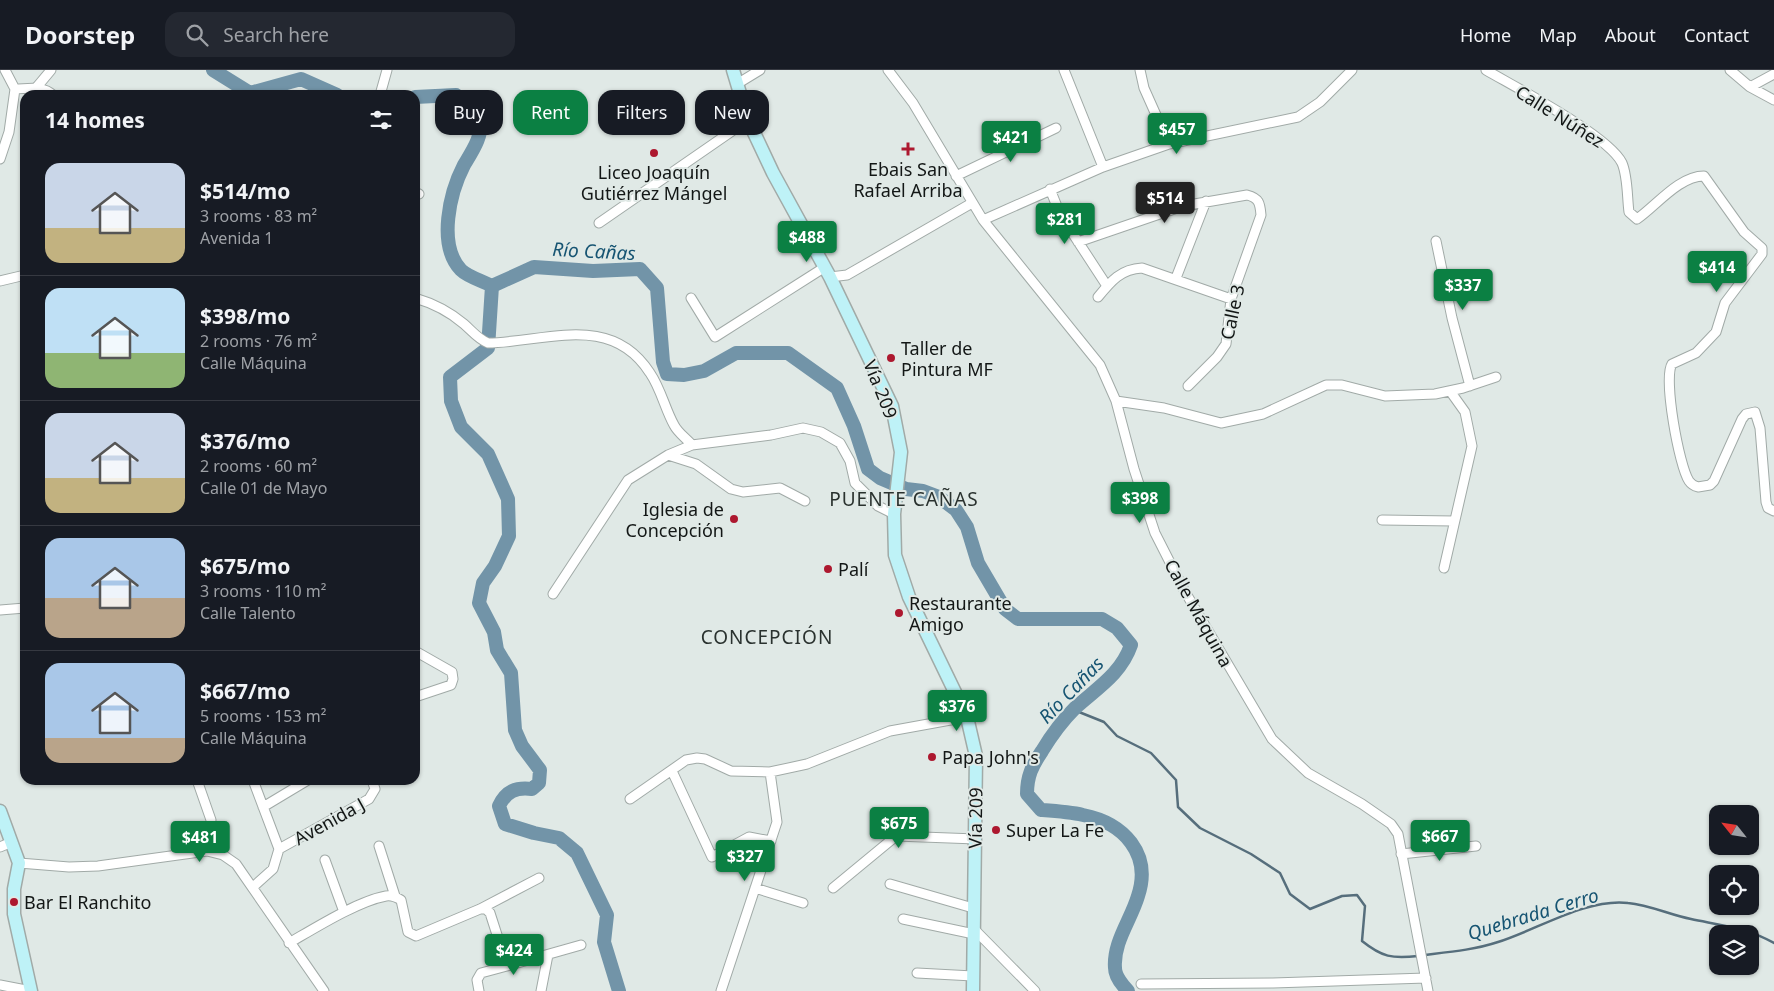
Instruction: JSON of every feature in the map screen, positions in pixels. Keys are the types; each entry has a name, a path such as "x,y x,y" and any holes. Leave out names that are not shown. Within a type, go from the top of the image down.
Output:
{"main road":[{"name":"Vía 209","path":"733,70 739,90"},
{"name":"Vía 209","path":"755,135 773,173 828,272 892,406 902,452 894,514 895,555 909,596 967,716 976,756 973,991"},
{"path":"0,811 19,863 14,889 14,914 31,991"}],"street":[{"path":"0,159 9,132 15,89 5,70"},
{"path":"36,88 51,70"},
{"path":"737,84 760,70"},
{"name":"Calle Máquina","path":"888,70 913,103 983,220 1100,366 1116,401 1134,469 1155,533 1184,590 1272,739 1308,774 1362,804 1391,824 1398,834 1428,991"},
{"path":"1064,70 1102,166"},
{"path":"1140,70 1144,88 1169,144"},
{"path":"983,220 1102,166 1169,144 1298,117 1320,102 1352,70"},
{"name":"Calle Núñez","path":"1486,70 1609,146 1622,164 1629,212 1633,218 1637,219 1643,215 1655,202 1679,186 1704,176 1744,232 1762,248 1762,254 1724,303 1716,332 1696,353 1672,364 1668,382 1677,441 1685,471 1688,480 1698,488 1710,485 1714,481 1742,419 1746,414 1755,412 1760,428 1766,502 1768,508 1774,511"},
{"path":"1730,70 1750,87 1774,100"},
{"path":"381,90 385,71"},
{"path":"1750,87 1774,74"},
{"path":"15,89 36,88 45,90"},
{"path":"956,176 1056,128"},
{"path":"599,223 726,135"},
{"path":"1050,189 1060,214 1107,286"},
{"name":"Calle 3","path":"1188,386 1226,344 1231,298 1261,215 1260,204 1257,198 1247,195 1206,201"},
{"path":"1078,242 1183,206 1206,201"},
{"path":"1176,278 1206,201"},
{"path":"691,298 715,337 828,272 847,275 972,202"},
{"path":"1436,241 1452,318 1470,386"},
{"path":"1098,297 1120,274 1142,268 1231,298"},
{"path":"0,282 20,276"},
{"path":"420,299 430,302 462,322 480,340 488,343 590,334 610,340 634,355 650,372 674,424 692,445"},
{"path":"1116,401 1164,408 1221,422 1263,414 1326,385 1342,384 1385,396 1450,391 1496,377"},
{"path":"1444,568 1472,446 1465,412 1450,391"},
{"path":"553,594 628,480 668,455 692,445 771,435 803,428 821,432 840,443 850,461 855,483 878,506 894,514"},
{"path":"668,455 696,464 731,489 743,492 780,488 805,501"},
{"path":"1382,520 1454,521"},
{"path":"0,610 20,608"},
{"path":"420,654 452,672 453,679 451,685 420,695"},
{"path":"630,799 686,760 705,759 731,771 770,772 807,764 890,731 967,716"},
{"path":"672,770 712,857 749,837 771,841"},
{"path":"722,991 777,822 770,772"},
{"path":"199,785 211,820"},
{"path":"253,887 272,869 279,849 255,785"},
{"path":"263,807 300,785"},
{"name":"Avenida J","path":"279,849 369,799 373,785"},
{"path":"833,888 896,836 976,839"},
{"path":"0,847 12,842"},
{"path":"379,846 395,896"},
{"path":"1401,854 1476,846"},
{"path":"19,863 69,867 98,866 207,851 222,855 236,864 324,991"},
{"path":"325,860 344,912"},
{"path":"289,943 344,912 387,896 395,896 401,900 408,932 416,936 480,909 539,878"},
{"path":"890,884 973,908"},
{"path":"755,888 803,902"},
{"path":"480,909 486,909 490,913 507,966"},
{"path":"903,920 974,931 1035,991"},
{"path":"479,991 477,980 481,973 581,945"},
{"path":"541,991 548,955"},
{"path":"917,973 973,976"},
{"path":"1141,984 1273,983 1426,978"},
{"path":"0,985 31,991"}],"waterway":[{"name":"Río Cañas","path":"213,70 245,90"},
{"name":"Río Cañas","path":"261,90 301,79 326,90"},
{"name":"Río Cañas","path":"420,97 456,95 473,109 480,119 479,137 454,189 448,218 449,247 461,270 492,286"},
{"name":"Río Cañas","path":"492,286 534,267 593,271 640,269 657,288 663,362 667,374 684,375 704,371 736,353 788,353 837,388 854,426 868,469 880,478 906,489 923,491 939,497 956,510 967,527 978,563 1005,609 1018,619 1102,619 1117,628 1131,645 1127,655 1115,672 1075,708 1053,734 1033,766 1029,776 1027,794 1041,810 1083,815 1111,825 1122,833 1138,854 1141,867 1138,896 1120,940 1115,958 1116,974 1128,991"},
{"path":"492,286 488,348 450,377 451,401 461,427 488,454 508,499 509,536 495,566 483,583 479,603 494,632 497,650 511,673 515,730 522,746 540,770 539,783 532,789 512,791 499,806 505,824 559,838 577,853 607,915 604,942 619,991"},
{"name":"Quebrada Cerro","path":"1074,710 1104,722 1117,736 1151,753 1176,780 1178,807 1200,828 1251,854 1280,873 1290,894 1310,909 1342,896 1357,895 1365,906 1362,941 1376,951 1388,956 1418,956"},
{"name":"Quebrada Cerro","path":"1423,955 1489,945 1579,910 1595,905 1612,903 1636,904 1733,928 1754,934 1774,943"}],"place":[{"name":"Ebais San Rafael Arriba","path":"908,149"},
{"name":"Liceo Joaquín Gutiérrez Mángel","path":"654,153"},
{"name":"Taller de Pintura MF","path":"891,358"},
{"name":"Iglesia de Concepción","path":"734,519"},
{"name":"Palí","path":"828,569"},
{"name":"Restaurante Amigo","path":"899,613"},
{"name":"Papa John's","path":"932,757"},
{"name":"Super La Fe","path":"996,830"},
{"name":"Bar El Ranchito","path":"14,902"}],"district":[{"name":"PUENTE CAÑAS","path":"904,499"},
{"name":"CONCEPCIÓN","path":"767,637"}]}
